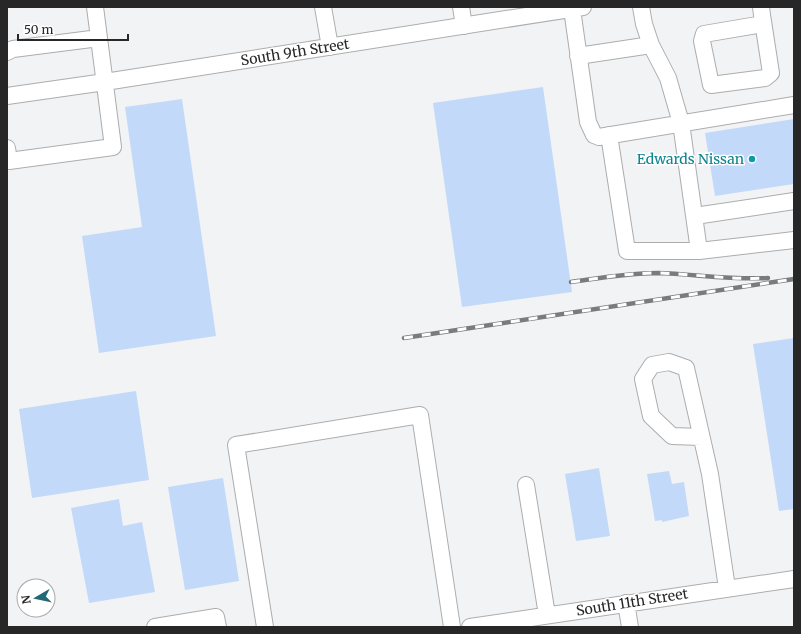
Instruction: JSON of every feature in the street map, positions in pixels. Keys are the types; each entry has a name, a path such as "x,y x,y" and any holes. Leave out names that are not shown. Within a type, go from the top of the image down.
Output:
{"street":[{"path":"7,148 9,161 113,147 95,7"},
{"path":"324,7 330,46"},
{"path":"461,7 464,26"},
{"path":"641,7 644,24 651,45 668,78 681,123 699,250"},
{"path":"761,7 771,73 765,78 711,85 702,41 704,34 763,24"},
{"path":"578,8 578,56 590,131 594,135 599,137 609,136 794,105"},
{"name":"South 9th Street","path":"7,96 578,8"},
{"path":"7,52 14,49 99,38"},
{"path":"578,56 651,45"},
{"path":"609,136 627,251 699,250 794,240"},
{"path":"695,216 794,201"},
{"path":"701,437 672,436 651,416 643,379 652,365 669,362 686,368 710,474 727,588"},
{"path":"265,627 236,445 420,415 452,627"},
{"path":"526,485 547,615"},
{"name":"South 11th Street","path":"470,627 794,579"},
{"path":"626,603 630,627"},
{"path":"156,627 216,617 218,627"}],"building":[{"path":"543,87 572,292 462,307 433,103"},
{"path":"182,99 216,336 99,353 82,236 142,227 125,107"},
{"name":"Edwards Nissan","path":"794,119 794,184 715,196 705,133"},
{"path":"794,338 794,509 779,511 753,344"},
{"path":"136,391 149,480 32,498 19,409"},
{"path":"599,468 610,536 576,541 565,474"},
{"path":"669,471 672,484 684,482 689,516 662,522 662,520 655,521 647,474"},
{"path":"223,478 239,581 185,590 168,487"},
{"path":"119,499 123,526 142,522 155,592 89,603 71,508"}],"railway":[{"path":"571,282 646,273 768,278"},
{"path":"404,338 794,279"}],"place":[{"name":"Edwards Nissan","path":"752,159"}]}
